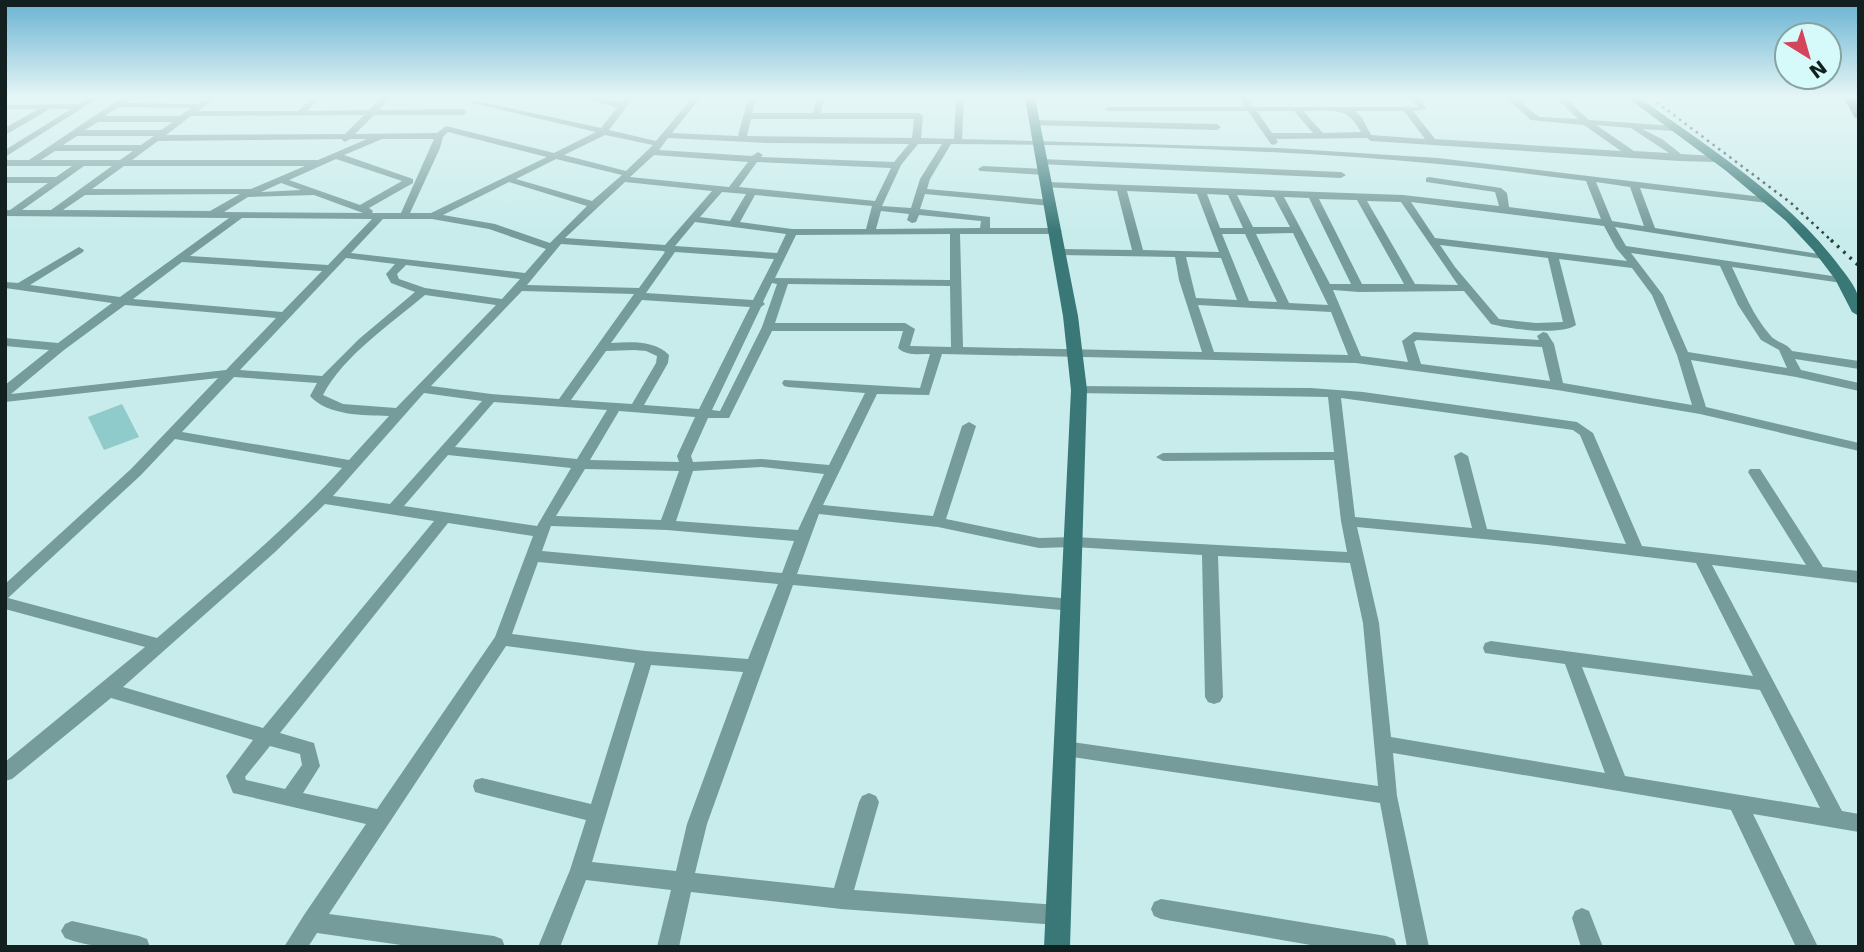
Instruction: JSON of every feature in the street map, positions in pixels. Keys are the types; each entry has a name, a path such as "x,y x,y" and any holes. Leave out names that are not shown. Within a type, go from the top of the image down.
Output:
{"street":[{"path":"8,151 24,142"},
{"path":"29,163 61,142"},
{"path":"55,212 149,142"},
{"path":"5,163 322,161 341,142"},
{"path":"212,215 243,196 368,142"},
{"path":"420,142 436,148"},
{"path":"404,216 415,182 438,142"},
{"path":"490,142 626,176 731,191 986,219 984,232"},
{"path":"432,216 582,142"},
{"path":"651,142 659,144"},
{"path":"731,191 771,142"},
{"path":"870,232 878,206 897,165 913,142"},
{"path":"910,232 925,179 952,142"},
{"path":"1038,142 1057,231 1079,390 1057,947"},
{"path":"1048,142 1279,151 1379,158 1466,165 1768,200"},
{"path":"1133,142 1142,189"},
{"path":"1225,142 1229,149"},
{"path":"1274,142 1279,151"},
{"path":"1372,142 1379,158"},
{"path":"1455,142 1466,165"},
{"path":"1461,142 1680,159 1714,159"},
{"path":"1616,142 1634,155"},
{"path":"1661,142 1680,159"},
{"path":"1692,142 1768,200 1809,236 1842,280 1859,312"},
{"path":"5,774 160,645 270,549 322,499 556,244 659,144"},
{"path":"53,148 141,148"},
{"path":"652,152 897,165"},
{"path":"1335,155 1341,175 1412,289"},
{"path":"337,156 415,182"},
{"path":"9,213 83,163"},
{"path":"1045,173 1139,166 1341,175"},
{"path":"984,169 1045,173 1121,188 1313,197 1402,198 1504,208 1825,258"},
{"path":"507,179 594,205"},
{"path":"5,180 59,180"},
{"path":"281,180 378,215"},
{"path":"1429,180 1498,190 1503,193 1504,208"},
{"path":"1590,180 1607,223 1621,248 1657,295 1684,355 1700,410"},
{"path":"362,208 415,182"},
{"path":"1634,185 1651,230"},
{"path":"1121,188 1138,253"},
{"path":"563,402 670,249 719,189"},
{"path":"85,192 254,191"},
{"path":"922,191 1051,203"},
{"path":"1201,192 1244,303"},
{"path":"243,196 320,193"},
{"path":"734,223 751,193"},
{"path":"1232,194 1284,305"},
{"path":"1278,195 1326,287 1356,359"},
{"path":"1313,197 1359,289"},
{"path":"1402,198 1466,288 1495,322 1536,327 1570,324 1553,256"},
{"path":"9,213 432,216 491,226 556,244 781,256"},
{"path":"5,225 29,213"},
{"path":"5,392 60,347 239,215"},
{"path":"5,593 99,508 287,316 345,255 378,215"},
{"path":"692,219 792,232 1057,231"},
{"path":"1215,231 1297,230"},
{"path":"667,525 687,467 684,456 702,413 759,304 792,232"},
{"path":"955,232 957,349"},
{"path":"1432,241 1634,265"},
{"path":"1621,248 1842,280"},
{"path":"20,287 79,250"},
{"path":"1060,252 1224,254"},
{"path":"345,255 523,282 759,304"},
{"path":"1180,255 1209,355"},
{"path":"181,260 332,268"},
{"path":"1724,262 1744,305 1767,340 1780,345 1796,373"},
{"path":"402,263 391,274 393,279 423,291 503,303"},
{"path":"770,281 956,282"},
{"path":"422,389 491,398 724,415 768,327 785,281"},
{"path":"5,285 121,301 287,316"},
{"path":"1326,287 1466,288"},
{"path":"399,412 356,409 319,400 317,392 326,380 423,291"},
{"path":"1192,302 1336,309"},
{"path":"768,327 905,327 909,329 906,349 1356,359 1557,386 1700,410 1859,447"},
{"path":"1536,327 1548,344 1557,386"},
{"path":"1416,367 1409,341 1414,336 1548,344"},
{"path":"5,342 60,347"},
{"path":"602,347 640,346 654,349 663,355 662,363 636,408"},
{"path":"788,383 925,392 937,350"},
{"path":"1786,354 1859,365"},
{"path":"1684,355 1796,373 1859,387"},
{"path":"5,398 232,373 326,380"},
{"path":"668,947 697,824 754,666 814,509 873,390"},
{"path":"1079,390 1363,396 1577,426 1586,433 1637,551"},
{"path":"1334,394 1348,521 1354,558 1371,623 1388,796 1418,947"},
{"path":"393,510 491,398"},
{"path":"295,947 502,639 544,526 616,406"},
{"path":"938,522 969,426"},
{"path":"172,434 353,465"},
{"path":"447,451 579,464 687,467 761,463 831,470"},
{"path":"1163,457 1340,456"},
{"path":"1461,456 1481,534"},
{"path":"1755,472 1818,572"},
{"path":"322,499 444,517 544,526 667,525 803,536"},
{"path":"814,509 938,522 1039,542 1354,558"},
{"path":"382,819 240,788 235,776 444,517"},
{"path":"1348,521 1859,577"},
{"path":"1210,552 1214,697"},
{"path":"534,556 1072,606"},
{"path":"1702,560 1835,818"},
{"path":"5,603 160,645"},
{"path":"502,639 645,657 754,666"},
{"path":"1491,648 1764,684"},
{"path":"549,947 580,870 645,657"},
{"path":"1571,659 1619,783"},
{"path":"108,690 308,749 311,766 289,797"},
{"path":"1384,744 1859,823"},
{"path":"1065,749 1388,796"},
{"path":"482,786 598,814"},
{"path":"841,899 869,802"},
{"path":"1738,804 1807,947"},
{"path":"580,870 841,899 1058,915"},
{"path":"1161,909 1386,947"},
{"path":"1582,918 1592,947"},
{"path":"312,922 494,947"},
{"path":"72,931 139,947"}],"shaded area":[{"path":"122,404 139,437 104,450 88,417"}],"railway":[{"path":"1710,142 1791,203 1833,242"},
{"path":"1831,240 1859,266"}]}
